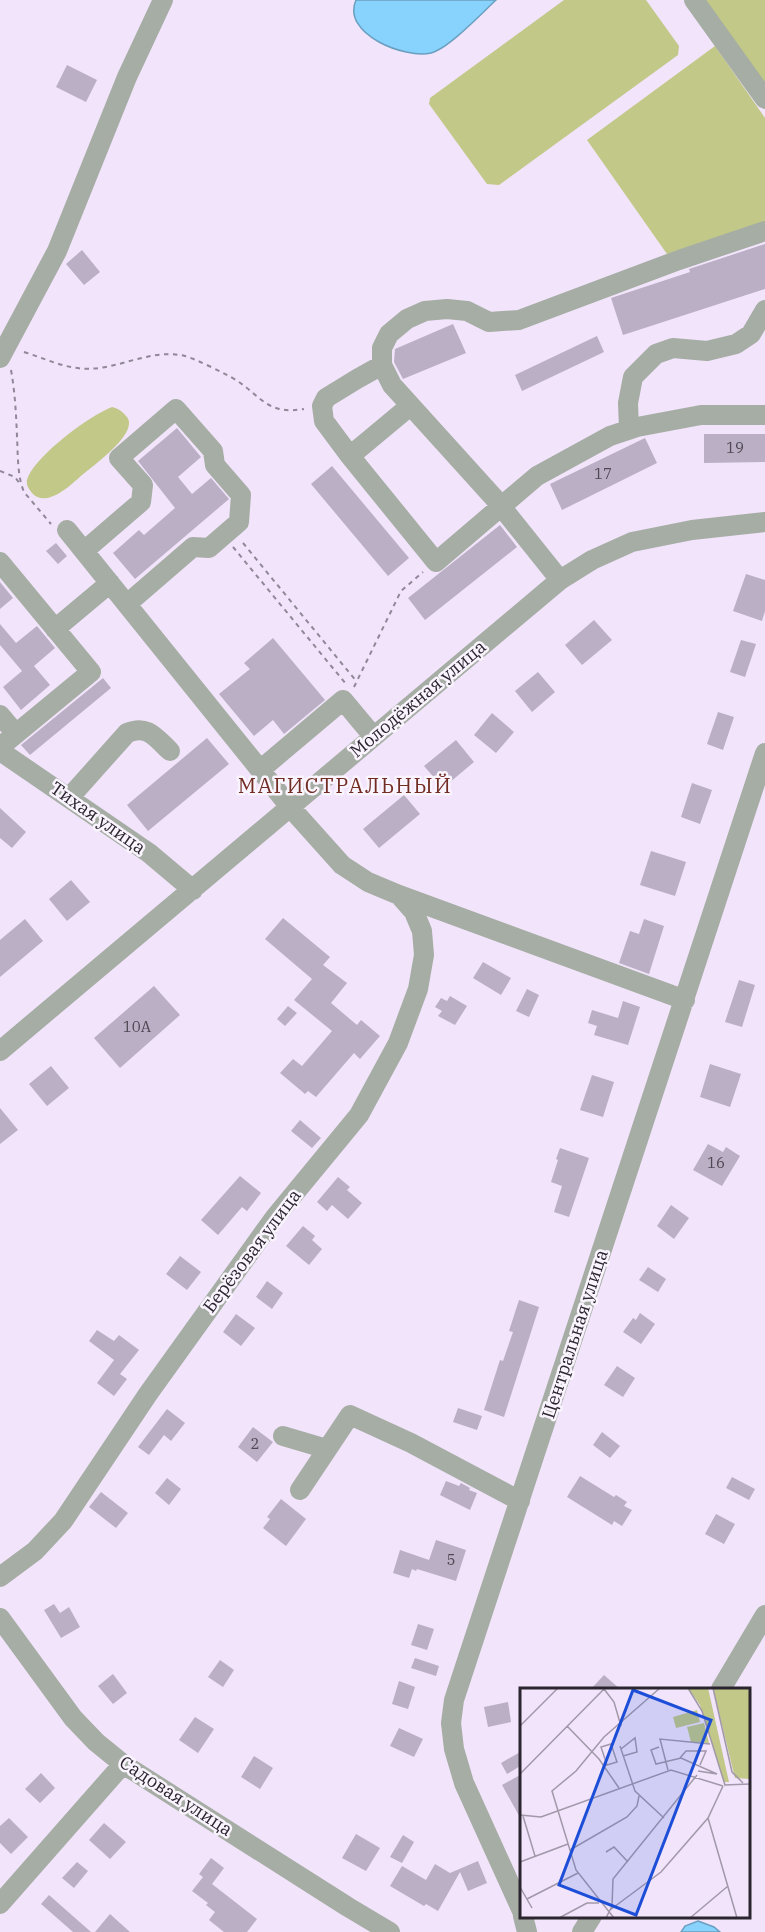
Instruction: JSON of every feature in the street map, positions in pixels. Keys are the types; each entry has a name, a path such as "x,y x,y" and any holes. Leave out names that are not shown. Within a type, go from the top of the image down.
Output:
{"street":[{"path":"2,348 57,251 127,77 163,0"},
{"path":"694,0 765,99"},
{"path":"560,579 502,507 392,385 382,365 382,348 389,334 407,319 425,311 447,309 467,311 489,322 519,320 679,260 765,231"},
{"path":"629,429 628,403 633,377 656,354 673,348 707,351 736,344 751,334 765,310"},
{"path":"382,365 326,398 322,406 324,421 436,562 537,476 610,436 629,429 701,415 765,415"},
{"path":"350,456 410,406"},
{"path":"84,551 141,502 143,485 119,458 176,409 213,451 215,465 241,495 239,522 209,548 193,547 127,604"},
{"name":"Молодёжная улица","path":"0,1051 560,579 592,560 632,542 692,530 765,522"},
{"path":"61,529 84,551 290,807 342,865 368,882 399,896 685,1000"},
{"path":"0,562 91,672 0,749"},
{"path":"55,629 110,584"},
{"path":"260,770 343,700 373,736"},
{"path":"0,715 16,734"},
{"path":"69,798 127,733 144,729 170,751"},
{"name":"Тихая улица","path":"0,749 148,853 193,890"},
{"name":"Центральная улица","path":"520,1907 464,1783 454,1749 451,1723 454,1700 765,753"},
{"name":"Берёзовая улица","path":"0,1577 35,1551 63,1521 148,1394 275,1217 359,1115 398,1043 418,989 424,955 422,931 414,912 399,896"},
{"path":"300,1490 350,1415 411,1443 520,1501"},
{"path":"283,1436 327,1449"},
{"path":"722,1688 765,1615"},
{"name":"Садовая улица","path":"0,1618 73,1718 96,1742 123,1764 390,1932"},
{"path":"0,1904 123,1764"},
{"path":"348,1907 359,1926 358,1932"},
{"path":"523,1917 526,1932"},
{"path":"582,1932 591,1917"}],"path":[{"path":"2,348 68,368 99,368 156,354 186,356 236,380 259,400 274,409 301,410 322,406"},
{"path":"2,348 15,395 22,486 24,492 61,529"},
{"path":"0,471 15,477 22,486"},
{"path":"227,532 357,682"},
{"path":"227,532 351,691 401,591 436,562"}],"green space":[{"path":"564,0 646,0 679,46 678,55 499,185 487,184 429,104 430,98"},
{"path":"692,0 765,0 765,99"},
{"path":"715,46 765,118 765,222 667,254 587,140"},
{"path":"112,407 124,413 129,424 127,431 114,448 58,494 44,498 32,493 27,486 27,479 42,458 78,427"}],"water":[{"path":"356,0 496,0 446,45 431,53 420,54 392,48 366,33 358,23 354,12"},
{"path":"698,1921 720,1932 681,1932 685,1926"}],"building":[{"path":"67,65 97,80 86,102 56,87"},
{"path":"765,244 765,289 623,335 611,298"},
{"path":"82,250 100,272 84,285 66,264"},
{"path":"453,324 466,353 403,379 394,362 395,349"},
{"path":"597,336 604,352 522,391 515,375"},
{"path":"177,428 201,457 178,477 192,494 211,478 229,499 135,579 113,553 139,530 144,535 175,508 138,461"},
{"path":"704,434 765,434 765,462 704,463"},
{"path":"645,438 657,463 562,510 550,484"},
{"path":"332,466 409,558 388,576 311,484"},
{"path":"500,525 517,547 425,620 408,598"},
{"path":"56,543 67,556 58,564 46,551"},
{"path":"746,574 765,580 765,611 762,621 733,611"},
{"path":"0,582 13,598 0,609"},
{"path":"594,620 612,640 582,665 565,645"},
{"path":"0,624 16,643 37,626 55,648 34,666 50,685 21,710 3,687 22,671 0,645"},
{"path":"273,638 325,700 284,734 273,720 254,736 219,694 250,669 244,663"},
{"path":"741,640 756,644 745,677 730,672"},
{"path":"538,672 555,692 532,712 515,691"},
{"path":"103,678 111,688 30,755 21,745"},
{"path":"718,712 734,717 723,750 707,744"},
{"path":"492,713 514,732 496,753 474,735"},
{"path":"207,738 229,764 148,831 127,805"},
{"path":"456,740 474,762 443,788 424,766"},
{"path":"692,783 712,790 700,824 681,817"},
{"path":"404,795 420,814 379,848 363,829"},
{"path":"0,808 26,832 12,848 0,838"},
{"path":"651,851 686,862 675,896 640,885"},
{"path":"71,880 90,902 67,921 49,899"},
{"path":"283,918 330,957 323,965 347,983 331,1003 357,1025 361,1020 380,1036 360,1059 354,1053 316,1097 308,1091 305,1094 280,1073 293,1059 302,1066 332,1031 294,1000 312,979 265,939"},
{"path":"25,919 43,941 0,977 0,940"},
{"path":"644,919 664,926 649,974 619,963 630,931 639,934"},
{"path":"483,962 511,978 501,995 473,978"},
{"path":"739,980 755,985 742,1027 725,1022"},
{"path":"154,986 180,1015 120,1068 94,1038"},
{"path":"527,989 539,995 529,1017 516,1011"},
{"path":"450,996 467,1006 455,1025 438,1016 442,1011 435,1007 441,998 447,1001"},
{"path":"623,1001 640,1007 628,1045 594,1035 597,1026 588,1023 592,1010 618,1018"},
{"path":"288,1006 297,1013 285,1026 277,1019"},
{"path":"710,1064 741,1074 730,1107 700,1097"},
{"path":"51,1066 69,1088 47,1106 29,1084"},
{"path":"592,1075 614,1082 603,1117 580,1110"},
{"path":"0,1108 18,1130 0,1144"},
{"path":"300,1120 321,1138 312,1148 291,1131"},
{"path":"708,1144 723,1152 726,1147 740,1156 722,1186 693,1170"},
{"path":"560,1148 589,1158 569,1217 554,1212 562,1186 551,1182"},
{"path":"240,1176 261,1193 247,1211 242,1207 218,1235 201,1220"},
{"path":"338,1177 350,1187 347,1190 362,1203 348,1219 332,1205 327,1211 317,1202"},
{"path":"671,1205 689,1218 674,1239 657,1226"},
{"path":"303,1226 315,1236 312,1240 322,1249 309,1265 286,1246"},
{"path":"180,1256 201,1272 187,1290 166,1274"},
{"path":"648,1267 666,1279 658,1292 639,1280"},
{"path":"267,1281 283,1293 272,1309 256,1297"},
{"path":"519,1300 539,1307 504,1417 484,1410 500,1360 503,1361 513,1332 509,1331"},
{"path":"640,1313 655,1324 641,1344 623,1332 633,1318 636,1320"},
{"path":"236,1314 255,1328 241,1346 223,1332"},
{"path":"97,1330 114,1341 119,1335 139,1350 120,1374 127,1379 114,1396 97,1383 114,1360 89,1341"},
{"path":"617,1366 635,1378 623,1397 604,1385"},
{"path":"458,1408 482,1416 477,1430 453,1422"},
{"path":"167,1409 185,1423 171,1441 164,1435 149,1455 138,1447"},
{"path":"253,1427 273,1442 257,1462 238,1447"},
{"path":"602,1432 620,1446 610,1458 593,1445"},
{"path":"580,1476 614,1497 616,1495 627,1502 624,1506 632,1510 622,1526 614,1521 612,1525 567,1497"},
{"path":"732,1477 755,1489 749,1500 726,1488"},
{"path":"167,1478 181,1489 169,1505 155,1493"},
{"path":"446,1481 459,1486 461,1483 477,1493 470,1510 440,1495"},
{"path":"101,1492 128,1513 116,1528 89,1507"},
{"path":"281,1499 306,1519 286,1546 263,1528 270,1519 267,1517"},
{"path":"716,1514 735,1524 724,1544 705,1534"},
{"path":"436,1540 466,1550 456,1581 417,1569 416,1571 412,1569 409,1578 393,1573 400,1550 429,1560"},
{"path":"54,1604 60,1613 69,1607 80,1627 61,1638 44,1610"},
{"path":"418,1624 434,1629 427,1650 411,1645"},
{"path":"415,1658 439,1666 436,1676 411,1668"},
{"path":"220,1660 234,1670 223,1687 208,1677"},
{"path":"113,1674 127,1693 113,1704 98,1686"},
{"path":"604,1675 619,1688 592,1688"},
{"path":"399,1681 415,1687 408,1709 392,1704"},
{"path":"508,1702 511,1722 488,1727 484,1707"},
{"path":"195,1717 214,1729 198,1753 179,1740"},
{"path":"399,1728 423,1739 414,1757 390,1746"},
{"path":"520,1752 520,1766 507,1774 501,1763"},
{"path":"254,1756 273,1768 260,1789 241,1777"},
{"path":"41,1773 55,1788 40,1803 25,1789"},
{"path":"520,1775 520,1817 502,1785"},
{"path":"9,1818 28,1837 11,1854 0,1843 0,1826"},
{"path":"104,1823 126,1842 110,1859 89,1840"},
{"path":"356,1834 380,1848 366,1871 342,1858"},
{"path":"403,1835 414,1842 402,1863 390,1857"},
{"path":"211,1858 224,1868 212,1884 257,1919 247,1932 224,1932 209,1920 215,1912 206,1905 208,1903 192,1891 203,1877 199,1874"},
{"path":"478,1861 487,1883 468,1891 460,1872 438,1911 426,1904 424,1906 390,1886 402,1866 426,1880 435,1864 450,1873"},
{"path":"77,1862 88,1871 74,1888 62,1878"},
{"path":"49,1895 91,1932 73,1932 41,1904"},
{"path":"110,1914 130,1932 95,1932"}],"district":[{"name":"МАГИСТРАЛЬНЫЙ","path":"345,786"}]}
